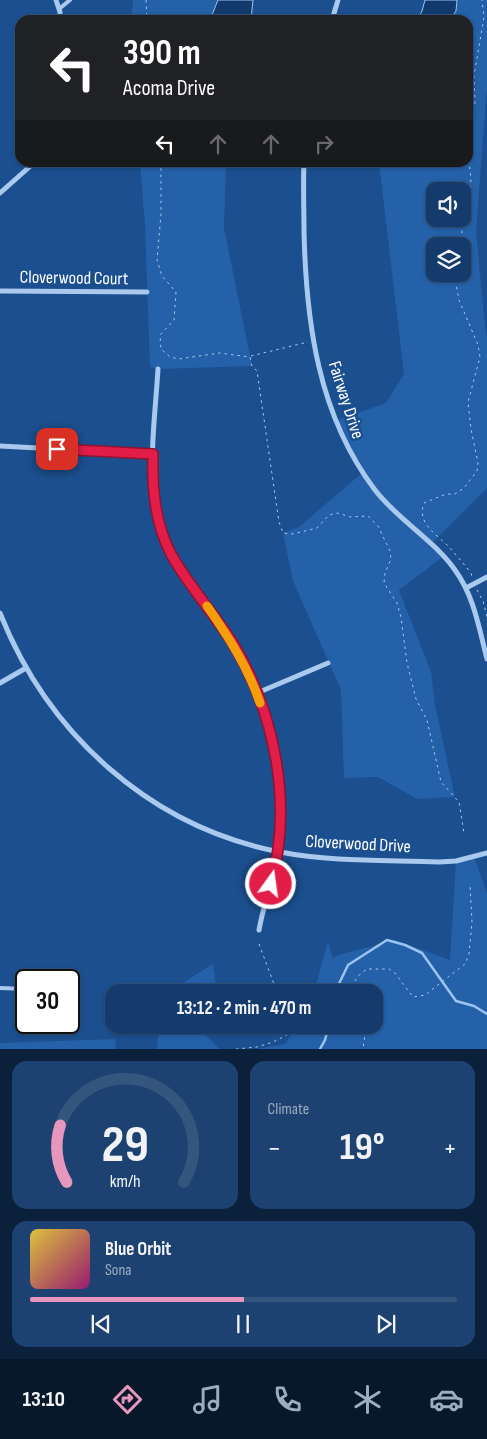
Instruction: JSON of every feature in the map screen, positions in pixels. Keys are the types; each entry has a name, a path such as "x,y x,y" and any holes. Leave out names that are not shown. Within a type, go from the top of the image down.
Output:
{"street":[{"path":"56,0 60,15"},
{"path":"334,15 338,0"},
{"path":"0,193 29,167"},
{"name":"Fairway Drive","path":"304,167 307,301 314,341 334,421 362,472 384,500 444,556 456,570 474,608 487,659"},
{"name":"Cloverwood Court","path":"0,291 147,292"},
{"path":"158,369 153,454 154,504 164,538 177,564 231,641 257,693 267,721 278,779 280,819 278,851 259,930"},
{"path":"0,446 153,454"},
{"path":"466,588 487,577"},
{"name":"Cloverwood Drive","path":"0,613 26,668 43,696 73,733 93,755 134,788 184,819 211,832 244,844 326,858 439,862 456,861 487,853"},
{"path":"257,693 328,663"},
{"path":"0,683 26,668"}],"lane":[{"path":"59,9 70,0"},
{"path":"0,988 15,989"}],"path":[{"path":"146,0 147,15"},
{"path":"473,111 475,104 474,76 484,17 482,0"},
{"path":"161,167 161,214 157,260 162,276 176,292 174,320 160,335 161,349 170,357 179,359 219,353 250,357 314,341"},
{"path":"461,237 465,208 470,191 470,167"},
{"path":"456,282 459,300 478,345 480,356 468,402 478,463 477,471 464,488 455,494 446,494 433,498 424,503 421,509 429,529 449,546 471,573 471,576"},
{"path":"250,357 252,366 257,371 283,533 293,534 317,528 329,515 337,513 351,517 368,516 378,526 390,551 391,559 385,573 384,583 397,603 402,617 407,663 416,699 427,720 441,782 459,802 464,833"},
{"path":"477,590 487,617"},
{"path":"353,984 358,976 367,970 389,969 395,973 413,997 429,992 465,964 469,954 472,922 470,886"},
{"path":"259,944 274,984"},
{"path":"236,1049 257,1047 273,1042 287,1034"},
{"path":"362,1049 365,1034"}],"shaded area":[{"path":"133,0 253,0 252,15 132,15"},
{"path":"218,0 253,0 252,15 212,15"},
{"path":"425,0 487,0 487,86 476,231 487,338 487,488 431,544 444,556 399,590 431,672 435,705 455,797 417,799 378,777 344,778 341,690 293,581 283,533 299,527 362,473 335,421 386,403 404,374 379,167 473,167 473,15 420,15"},
{"path":"425,0 457,0 456,11 453,15 420,15"},
{"path":"140,167 226,167 224,228 252,366 158,369 150,367 145,225"},
{"path":"474,857 487,893 487,1049 256,1049 285,1044 291,1034 383,1034 383,984 316,984 328,941 333,959 335,956 395,940 450,960 456,861"},
{"path":"213,964 216,984 181,984"},
{"path":"158,1034 205,1034 219,1049 157,1049"},
{"path":"116,1039 115,1049 0,1049 0,1043"}],"waterway":[{"path":"339,984 348,965 387,940 405,945 422,953 456,1001 474,1006 487,1014"},
{"path":"320,1049 327,1034"}],"slow traffic":[{"path":"207,606 231,641 248,672 260,703"}],"route":[{"path":"57,449 153,454 154,504 164,538 177,564 231,641 248,672 267,721 274,750 280,800 279,844 271,884"}]}
